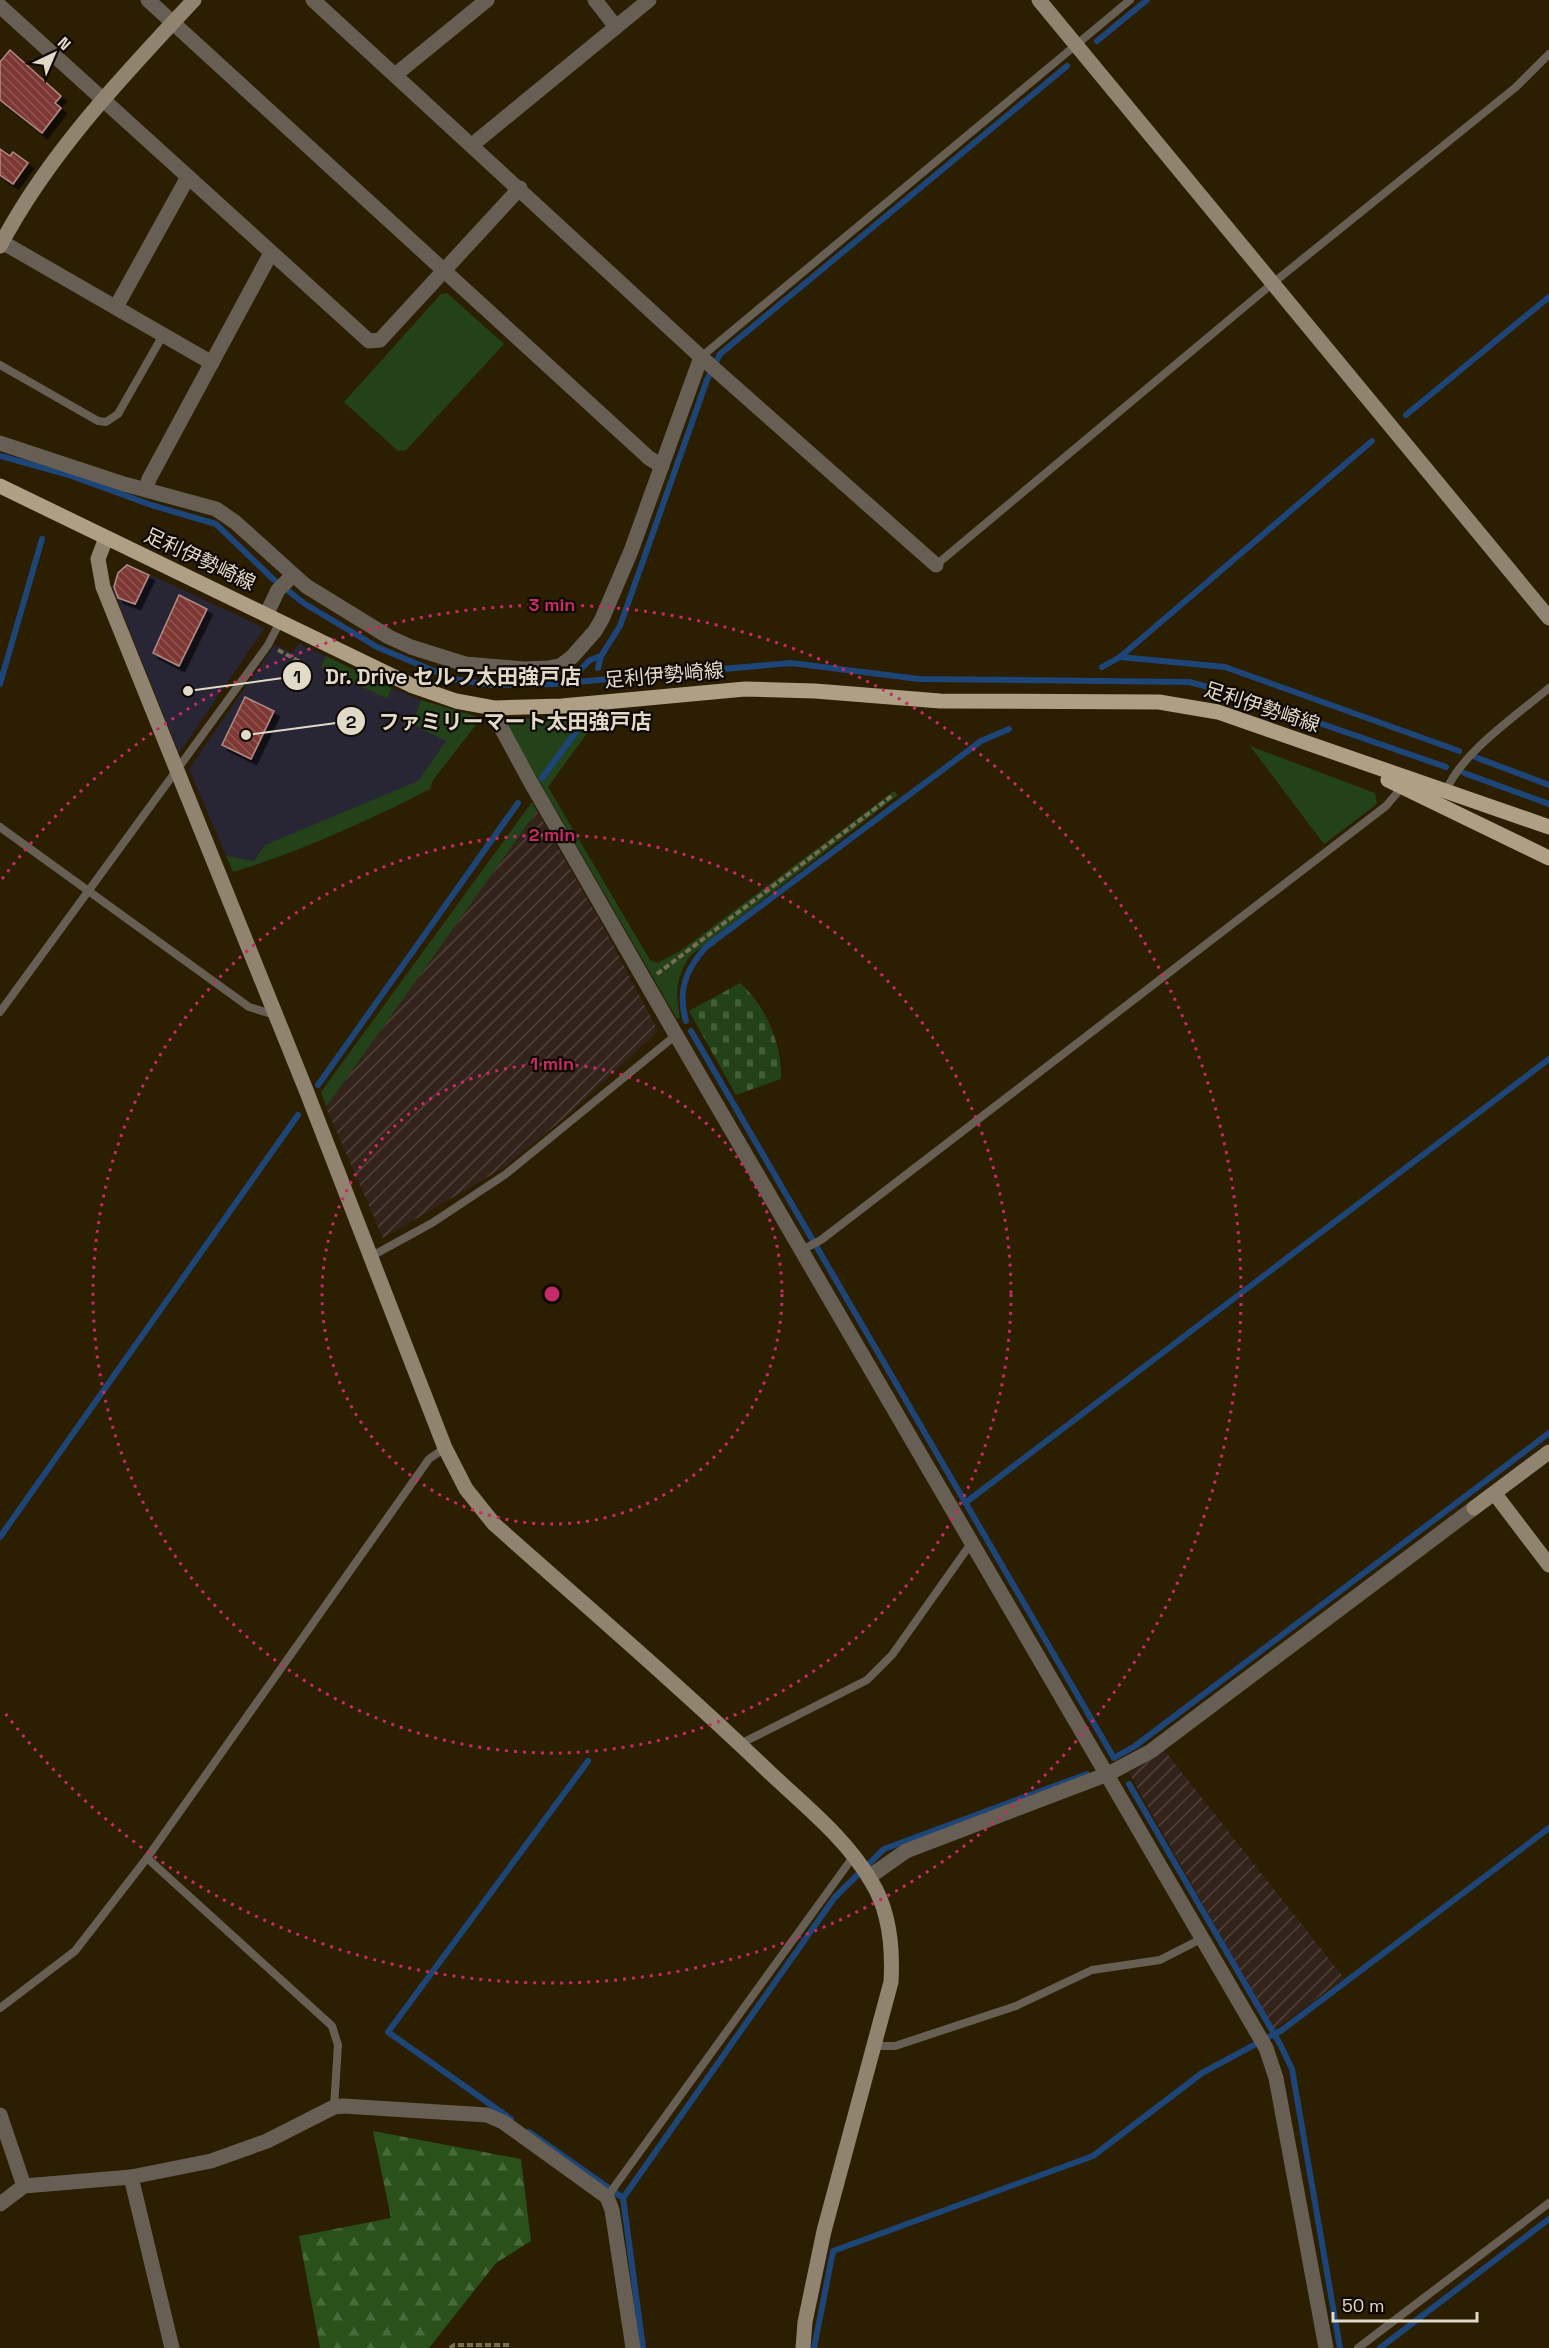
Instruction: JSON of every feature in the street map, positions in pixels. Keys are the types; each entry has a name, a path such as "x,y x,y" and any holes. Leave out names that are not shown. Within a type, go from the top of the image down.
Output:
{"main road":[{"name":"足利伊勢崎線","path":"0,486 431,694 494,708 562,706 745,689 815,691 940,701 1159,702 1218,712 1549,827"},
{"name":"足利伊勢崎線","path":"1337,754 1549,858"}],"street":[{"path":"148,0 649,458 662,466"},
{"path":"194,0 103,99 40,181 1,244 212,363"},
{"path":"313,0 520,188 701,357 936,565"},
{"path":"395,75 487,0"},
{"path":"595,0 616,27"},
{"path":"472,145 650,0"},
{"path":"1039,0 1549,618"},
{"path":"0,6 362,337 374,342 380,340 520,188"},
{"path":"116,307 188,177"},
{"path":"146,489 149,479 271,253"},
{"path":"0,443 146,489 200,503 225,514 286,583 326,600 389,637 431,655 465,664 496,667 524,669 560,666 579,650 602,620 631,551 701,357"},
{"path":"106,538 98,559 103,587 275,1015 445,1448 466,1489 494,1524 740,1744 839,1839 869,1877 888,1925 892,1954 891,1982 824,2231 805,2322 803,2348"},
{"path":"274,617 286,583"},
{"path":"494,708 498,722 524,771 676,1035 1266,2048 1276,2078 1326,2348"},
{"path":"869,1877 906,1851 1108,1774 1151,1751 1549,1452"},
{"path":"1495,1494 1549,1565"},
{"path":"0,2204 24,2186 131,2177 211,2161 267,2141 334,2107 487,2115 503,2122 607,2197 612,2210 633,2348"},
{"path":"0,2115 24,2186"},
{"path":"131,2177 172,2348"}],"lane":[{"path":"701,357 1130,0"},
{"path":"936,565 1273,283 1516,87 1549,54"},
{"path":"0,365 98,421 106,422 118,414 163,334"},
{"path":"0,1012 268,645 274,617"},
{"path":"1446,790 1451,780 1479,748 1549,688"},
{"path":"802,1250 821,1240 1386,806 1397,793 1399,785"},
{"path":"0,827 249,1007 275,1015"},
{"path":"369,1257 432,1222 506,1174 676,1035"},
{"path":"0,2008 75,1951 147,1858 429,1460 445,1448"},
{"path":"740,1744 867,1680 892,1655 972,1542"},
{"path":"607,2197 853,1857"},
{"path":"147,1858 332,2026 338,2045 334,2107"},
{"path":"874,2046 895,2046 1016,2006 1092,1970 1160,1960 1203,1938"},
{"path":"1358,2348 1549,2204"}],"path":[{"path":"274,648 306,665"},
{"path":"646,982 893,795"},
{"path":"450,2348 454,2345 509,2345"}],"shaded area":[{"path":"127,564 265,628 179,753 112,587 117,573"},
{"path":"299,643 326,656 321,667 387,699 392,688 421,700 417,711 478,722 433,780 430,789 391,809 258,864 233,872 189,769 271,650 276,645 292,653"},
{"path":"537,811 604,928 658,1031 569,1114 505,1167 383,1238 326,1107"},
{"path":"1164,1750 1344,1978 1274,2030 1129,1773"}],"green space":[{"path":"447,293 504,344 406,450 398,451 344,402 441,294"},
{"path":"326,656 392,688 387,699 321,667"},
{"path":"421,700 475,716 478,722 433,780 430,789 333,835 233,872 226,856 254,861 265,845 418,781 446,741 412,724"},
{"path":"599,717 548,787 650,960 657,963 680,951 894,791 898,795 690,956 679,978 677,1000 680,1017 677,1019 504,720"},
{"path":"1250,746 1375,793 1377,804 1324,844"},
{"path":"532,802 537,811 326,1107 321,1092"},
{"path":"740,983 758,1003 771,1026 779,1052 781,1079 736,1095 689,1011"},
{"path":"373,2131 521,2159 531,2241 496,2263 429,2348 320,2348 299,2236 391,2218"}],"building":[{"path":"10,50 61,96 55,103 61,108 42,133 0,100 0,62"},
{"path":"0,149 10,156 13,152 28,163 13,184 0,175"},
{"path":"127,565 149,575 135,604 118,598 114,587 118,573"},
{"path":"179,595 207,609 179,666 153,653"},
{"path":"245,697 274,711 251,759 222,745"}],"waterway":[{"path":"1097,41 1147,0"},
{"path":"598,668 601,656 620,626 707,380 720,354 1067,66"},
{"path":"1406,415 1549,297"},
{"path":"1102,667 1120,657 1372,441"},
{"path":"0,456 69,475 151,505 216,524 273,579 305,604 377,647 453,679 491,685 553,684 791,663 919,679 1189,682 1236,694 1446,767"},
{"path":"0,684 42,539"},
{"path":"567,683 590,660 601,656"},
{"path":"1120,657 1225,667 1459,751"},
{"path":"542,778 582,724"},
{"path":"686,1021 683,1010 685,981 693,964 706,947 981,741 1009,729"},
{"path":"1475,757 1549,785"},
{"path":"1464,773 1549,804"},
{"path":"318,1085 518,803"},
{"path":"691,1031 1114,1758 1135,1746 1549,1433"},
{"path":"965,1503 1549,1059"},
{"path":"0,1537 298,1115"},
{"path":"511,2119 388,2032 588,1761"},
{"path":"643,2348 623,2198 835,1897 884,1849 1087,1774"},
{"path":"1129,1784 1280,2044 1292,2069 1340,2348"},
{"path":"814,2348 833,2251 1093,2156 1202,2073 1282,2030 1549,1828"},
{"path":"529,2132 623,2198"},
{"path":"1380,2348 1549,2219"}],"place":[{"name":"Dr. Drive セルフ太田強戸店","path":"188,691"},
{"name":"ファミリーマート太田強戸店","path":"246,735"}]}
